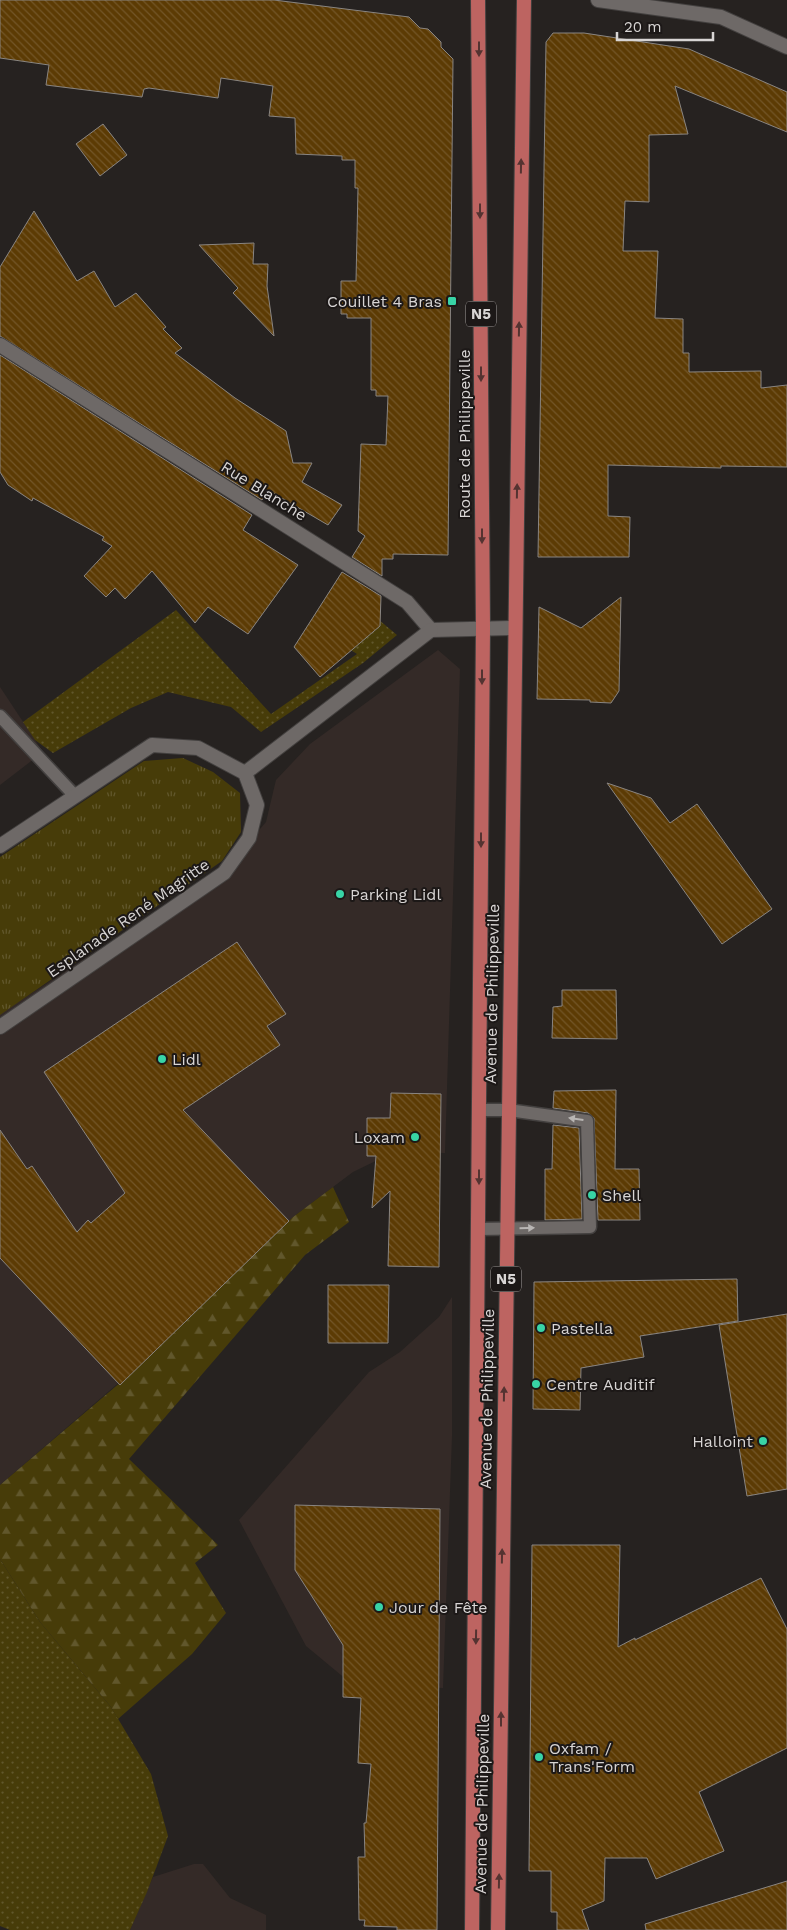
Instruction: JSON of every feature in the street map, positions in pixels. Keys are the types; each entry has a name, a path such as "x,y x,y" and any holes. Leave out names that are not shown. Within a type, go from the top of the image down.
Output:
{"main road":[{"name":"Route de Philippeville","path":"478,0 483,628"},
{"name":"N5","path":"515,628 524,0"},
{"name":"Avenue de Philippeville","path":"472,1930 483,628"},
{"name":"Avenue de Philippeville","path":"498,1930 515,628"}],"street":[{"path":"598,0 721,17 787,46"},
{"name":"Rue Blanche","path":"0,345 407,602 431,630"},
{"path":"0,846 152,746 198,748 246,773 431,630 515,628"},
{"name":"Esplanade René Magritte","path":"0,1027 224,873 249,838 257,805 246,773"}],"lane":[{"path":"0,716 75,796"},
{"path":"479,1110 508,1110 587,1121 590,1227 479,1229"}],"shaded area":[{"path":"438,650 460,669 445,1153 394,1152 353,1172 293,1217 130,1373 0,1485 0,1014 231,863 266,822 276,780 310,744"},
{"path":"0,687 43,752 0,785"},
{"path":"452,1297 452,1436 443,1688 353,1685 306,1646 239,1520 369,1372 400,1352 439,1317"},
{"path":"194,1864 203,1864 230,1898 266,1915 266,1930 130,1930 153,1877"}],"green space":[{"path":"366,609 397,635 363,663 261,732 231,707 168,692 131,708 53,753 35,740 23,722 176,610 271,714 357,654 343,645"},
{"path":"183,758 213,772 240,793 241,832 222,861 0,1015 0,857 144,761"},
{"path":"333,1187 349,1222 305,1255 129,1459 218,1545 195,1563 226,1613 192,1654 118,1719 111,1707 40,1622 0,1559 0,1485 122,1381 293,1217"},
{"path":"0,1559 40,1622 111,1707 151,1774 168,1836 147,1892 130,1930 10,1930 0,1926"}],"building":[{"path":"0,0 274,0 409,17 420,28 428,29 441,42 441,47 453,59 448,555 393,554 393,559 382,559 382,576 352,557 365,536 358,531 361,444 386,445 388,396 376,396 376,390 371,390 371,318 347,318 347,314 341,314 341,281 356,281 358,188 355,188 355,160 342,160 342,156 296,154 295,118 269,116 273,86 221,78 218,98 149,88 144,89 142,97 46,85 49,65 0,58"},
{"path":"553,33 584,33 689,49 787,92 787,132 675,86 688,134 649,135 649,202 625,201 623,251 658,251 655,318 683,319 683,353 689,353 689,372 761,371 761,388 787,385 787,467 721,466 721,468 608,465 608,516 630,517 629,557 538,557 546,42"},
{"path":"103,124 127,155 100,176 76,144"},
{"path":"34,211 77,281 94,271 115,307 136,293 166,327 163,329 182,348 175,353 235,398 286,431 293,463 312,463 302,482 342,505 328,525 268,490 262,500 0,336 0,267"},
{"path":"254,243 253,264 268,264 267,286 274,336 233,293 238,288 199,245"},
{"path":"0,355 252,515 243,530 298,565 248,634 208,607 195,623 152,571 125,599 115,588 106,597 84,576 112,546 102,540 104,537 33,498 32,501 8,485 0,472"},
{"path":"342,572 381,596 380,626 320,677 294,647"},
{"path":"621,597 619,691 611,703 590,702 590,700 537,699 539,607 581,628"},
{"path":"607,783 651,798 670,823 697,804 772,909 722,944"},
{"path":"237,942 286,1014 267,1026 280,1045 183,1110 289,1221 120,1385 0,1258 0,1130 27,1169 32,1166 77,1232 88,1220 91,1223 125,1193 44,1072"},
{"path":"562,990 616,990 617,1039 552,1038 553,1007 562,1006"},
{"path":"616,1090 615,1169 639,1169 640,1220 598,1220 594,1118 588,1113 553,1108 554,1091"},
{"path":"391,1093 441,1094 439,1267 388,1266 390,1191 372,1208 376,1156 367,1156 367,1118 390,1118"},
{"path":"553,1125 579,1128 582,1219 545,1220 545,1169 552,1169"},
{"path":"737,1279 738,1321 640,1336 644,1357 581,1368 580,1410 533,1409 534,1282"},
{"path":"328,1285 389,1285 388,1343 328,1343"},
{"path":"787,1314 787,1489 747,1496 719,1325"},
{"path":"295,1505 440,1509 437,1930 397,1930 397,1927 364,1926 365,1920 359,1920 358,1857 365,1857 364,1823 366,1823 371,1764 358,1763 361,1698 343,1697 343,1645 295,1570"},
{"path":"532,1545 620,1545 618,1647 761,1578 787,1629 787,1748 699,1792 724,1851 656,1879 647,1858 605,1858 604,1901 582,1910 589,1930 557,1930 557,1912 551,1912 551,1871 529,1871"},
{"path":"787,1881 787,1930 646,1930 645,1924"}],"place":[{"name":"Couillet 4 Bras","path":"452,301"},
{"name":"Parking Lidl","path":"340,894"},
{"name":"Lidl","path":"162,1059"},
{"name":"Loxam","path":"415,1137"},
{"name":"Shell","path":"592,1195"},
{"name":"Pastella","path":"541,1328"},
{"name":"Centre Auditif","path":"536,1384"},
{"name":"Halloint","path":"763,1441"},
{"name":"Jour de Fête","path":"379,1607"},
{"name":"Oxfam / Trans'Form","path":"539,1757"}]}
